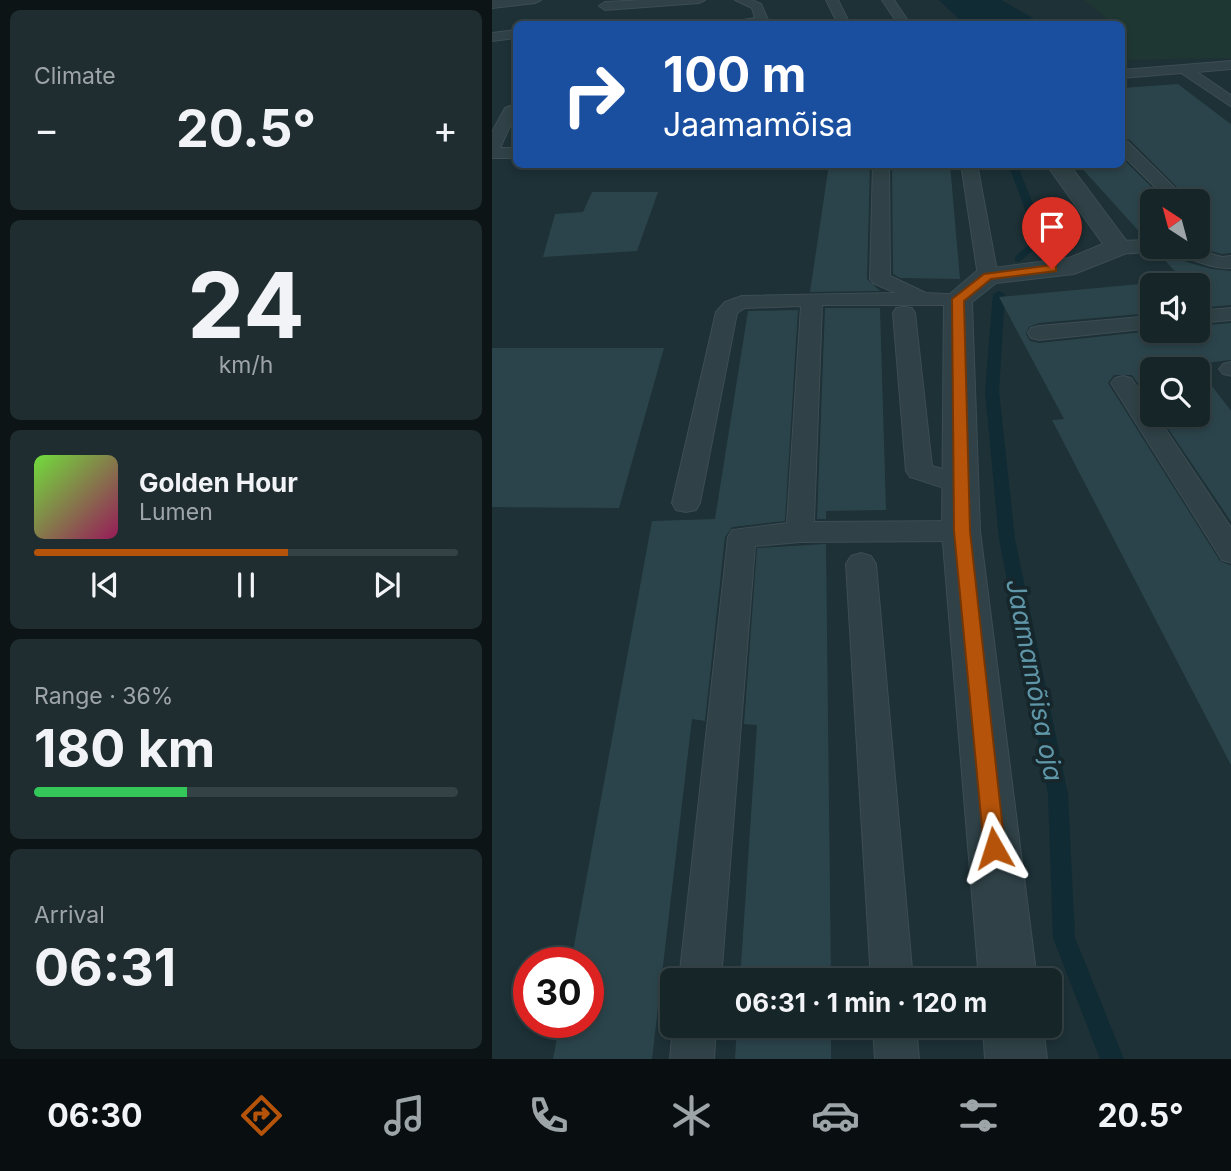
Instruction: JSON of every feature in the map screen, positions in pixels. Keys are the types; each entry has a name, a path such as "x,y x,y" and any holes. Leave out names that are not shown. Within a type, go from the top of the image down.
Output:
{"street":[{"path":"1007,968 962,531 961,483 944,299 988,276 1074,266 1135,246 1061,168"},
{"path":"1014,1038 1016,1059"}],"lane":[{"path":"492,4 535,0"},
{"path":"605,6 699,0"},
{"path":"741,0 757,6 762,20 757,21"},
{"path":"832,0 842,21"},
{"path":"888,0 902,21"},
{"path":"492,37 513,34"},
{"path":"1125,74 1231,65"},
{"path":"1184,69 1231,103"},
{"path":"492,112 513,111"},
{"path":"492,148 513,111"},
{"path":"1125,148 1167,189"},
{"path":"492,153 513,153"},
{"path":"881,168 880,279 944,299"},
{"path":"970,168 988,276"},
{"path":"1208,259 1221,263 1231,262"},
{"path":"686,503 727,312 732,306 742,302 812,299 944,299"},
{"path":"800,532 812,299"},
{"path":"904,313 919,471 961,483"},
{"path":"1210,316 1231,314"},
{"path":"1039,333 1140,323"},
{"path":"1123,383 1231,553"},
{"path":"701,968 742,537 800,532 962,531"},
{"path":"861,564 891,968"},
{"path":"692,1059 694,1038"},
{"path":"896,1038 897,1059"}],"green space":[{"path":"1084,0 1231,0 1231,58 1125,60 1125,21 1110,21"}],"water":[{"path":"939,0 1001,0 1033,18 1033,21 961,21"}],"building":[{"path":"1178,84 1232,125 1232,253 1210,251 1210,189 1179,189 1130,140 1125,139 1125,88"},
{"path":"1125,161 1154,189 1140,189 1140,232 1082,168 1125,168"},
{"path":"828,168 870,168 867,279 880,291 810,292"},
{"path":"892,168 950,168 960,279 900,278 893,274"},
{"path":"592,192 658,192 637,251 543,257 555,214 583,212"},
{"path":"1164,259 1176,259 1211,269 1232,271 1232,305 1210,307 1210,273 1177,273"},
{"path":"1140,284 1140,314 1039,323 1029,327 1026,334 1030,341 1039,343 1140,332 1140,343 1210,343 1210,325 1232,323 1232,360 1210,362 1210,357 1140,357 1140,387 1132,375 1114,375 1108,383 1220,561 1232,566 1232,767 1052,420 1064,419 999,297"},
{"path":"825,308 880,308 886,510 826,511 826,519 817,519"},
{"path":"798,310 785,521 732,527 725,537 705,721 692,719 663,968 660,968 652,1059 553,1059 557,1038 604,1038 604,947 574,947 652,521 715,519 748,311"},
{"path":"492,348 664,348 619,508 492,507"},
{"path":"1210,383 1232,412 1232,523 1167,427 1210,427"},
{"path":"826,544 831,968 741,968 757,725 744,724 757,548"},
{"path":"736,1038 831,1038 831,1059 735,1059"}],"waterway":[{"name":"Jaamamõisa oja","path":"1014,168 1042,239 1019,259"},
{"name":"Jaamamõisa oja","path":"999,294 992,391 1007,539 1058,794 1064,938 1112,1059"}],"route":[{"path":"994,848 962,531 958,299 988,276 1052,269"}]}
